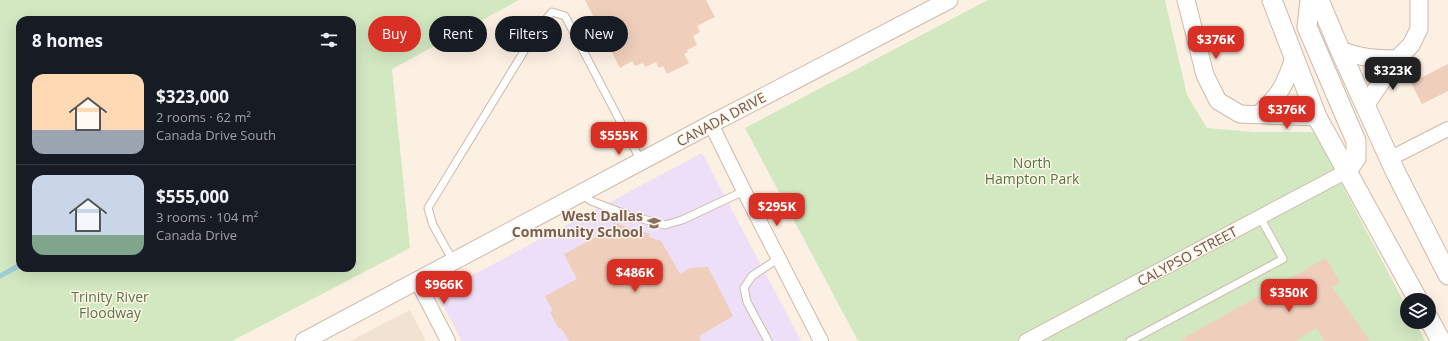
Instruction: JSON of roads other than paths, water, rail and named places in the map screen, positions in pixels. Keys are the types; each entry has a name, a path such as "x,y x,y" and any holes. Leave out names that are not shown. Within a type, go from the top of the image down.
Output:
{"main road":[{"path":"1272,0 1317,117 1414,293"},
{"path":"1310,0 1307,27 1356,141 1356,158 1348,171"},
{"path":"1319,0 1389,159 1448,275"},
{"path":"1434,329 1441,341"}],"street":[{"name":"CANADA DRIVE","path":"304,341 580,193 949,0"},
{"path":"1186,0 1204,75 1218,101 1240,114 1317,117"},
{"path":"1365,106 1397,59 1412,45 1419,28 1419,0"},
{"path":"1340,50 1374,60 1397,59"},
{"path":"1259,114 1280,94 1287,81 1294,58"},
{"path":"711,124 821,341"},
{"path":"1389,159 1448,129"},
{"name":"CALYPSO STREET","path":"1026,341 1044,337 1260,217 1348,171"},
{"path":"417,281 448,341"}],"lane":[{"path":"453,262 433,225 428,208 537,30 552,12 565,16 641,161"},
{"path":"580,193 591,201 628,216 665,225 682,220 744,191"},
{"path":"1130,341 1283,259 1260,217"},
{"path":"768,341 747,302 744,288 752,276 779,258"}],"waterway":[{"path":"0,276 16,267"}],"place":[{"name":"West Dallas Community School","path":"654,223"}],"park label":[{"name":"North Hampton Park","path":"1032,170"},
{"name":"Trinity River Floodway","path":"110,304"}]}
